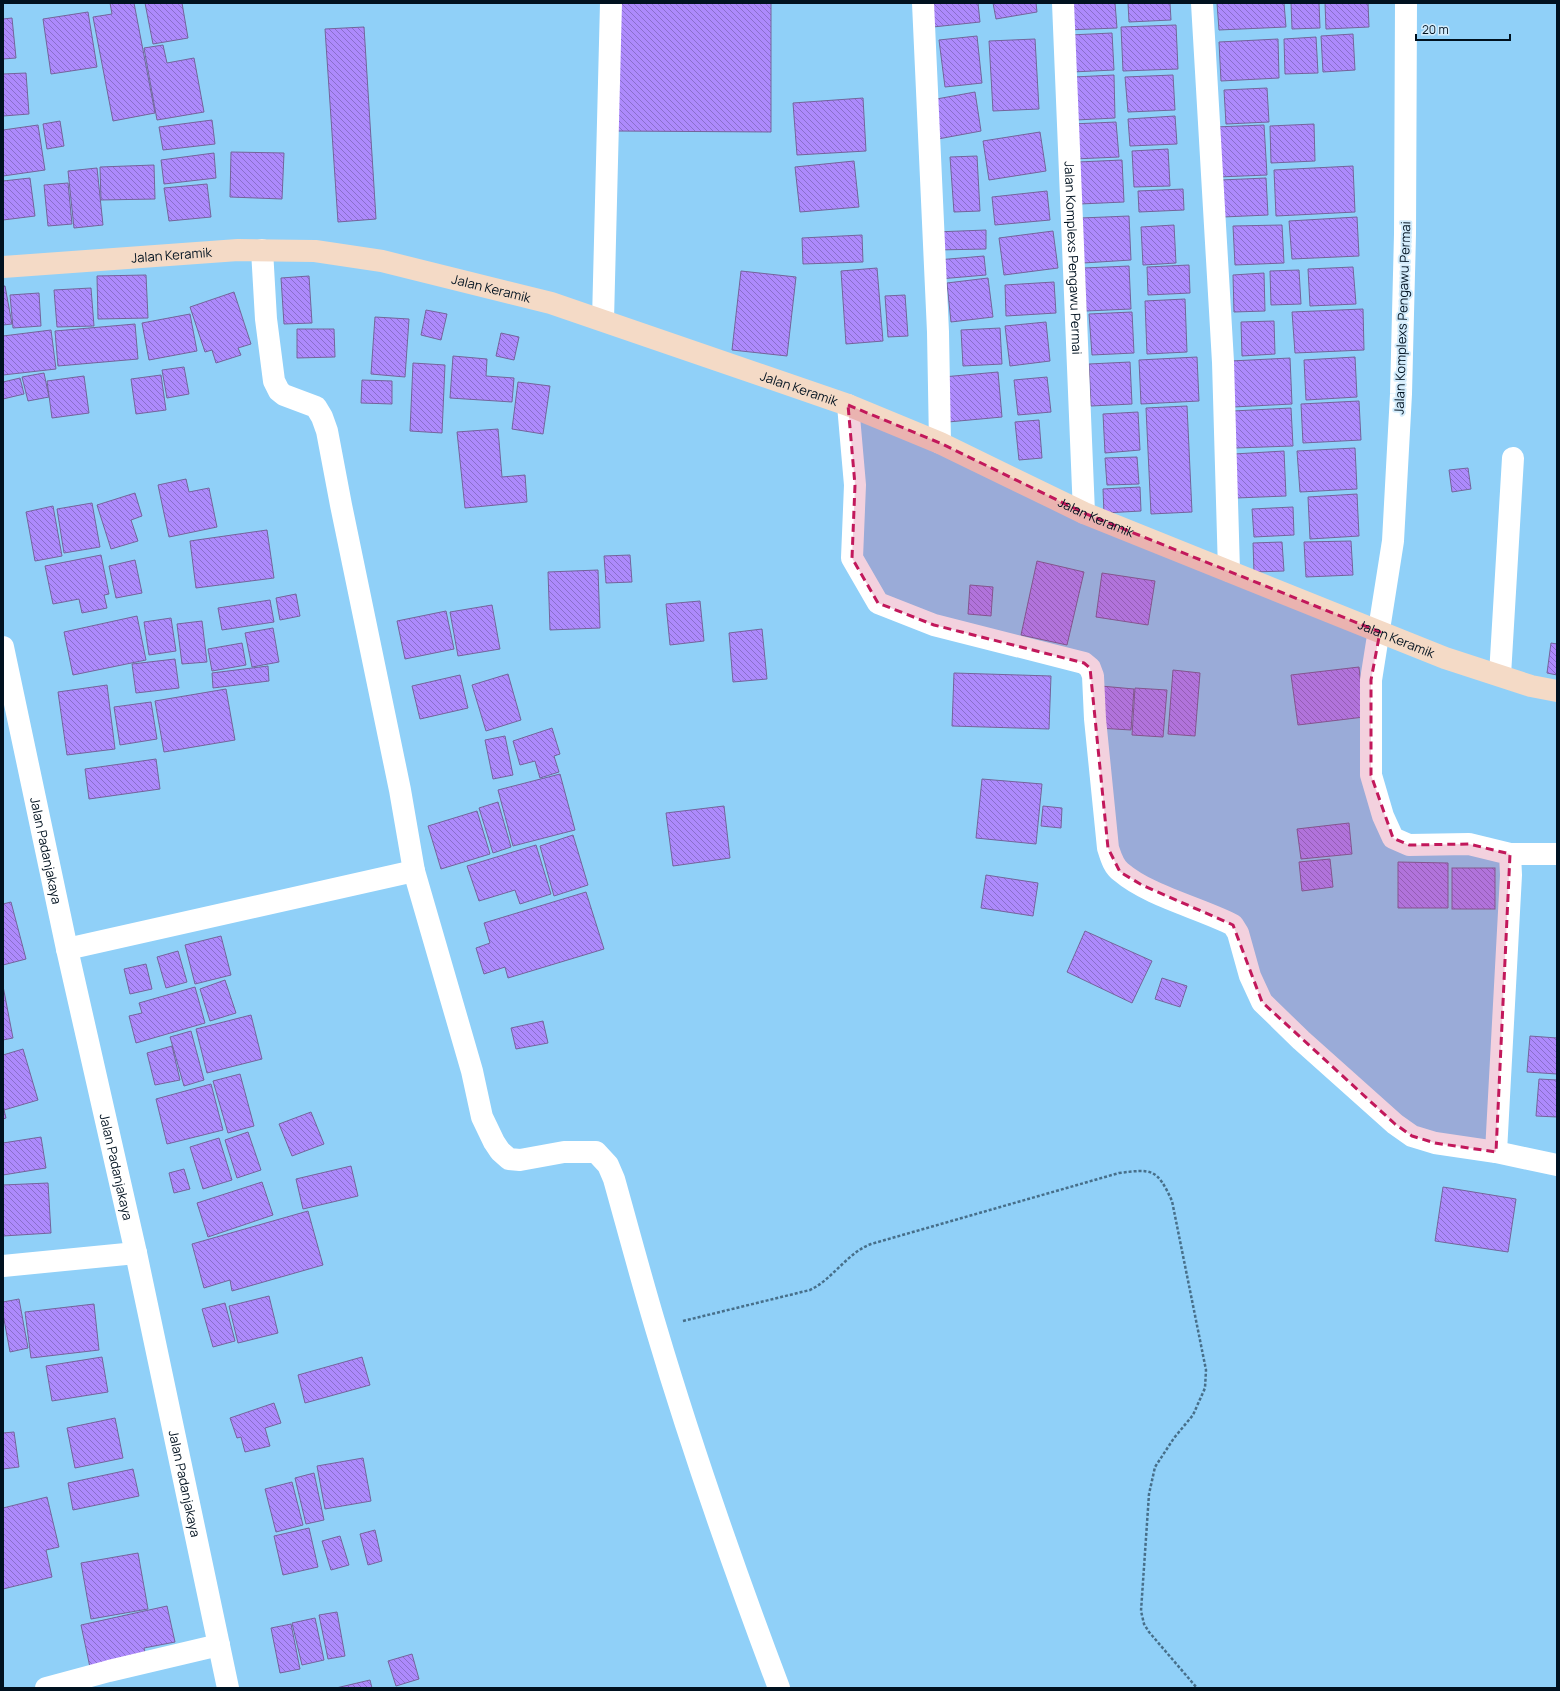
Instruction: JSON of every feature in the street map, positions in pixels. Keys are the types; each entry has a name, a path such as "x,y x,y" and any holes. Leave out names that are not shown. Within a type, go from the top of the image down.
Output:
{"street":[{"path":"603,320 610,3"},
{"path":"923,3 937,324 940,443"},
{"name":"Jalan Komplexs Pengawu Permai","path":"1063,3 1084,512"},
{"path":"1202,3 1223,362 1229,571"},
{"name":"Jalan Komplexs Pengawu Permai","path":"1406,3 1405,226 1401,394 1393,540 1380,632 1371,680 1371,774 1383,816 1392,838 1409,845 1469,844 1510,854 1557,854"},
{"name":"Jalan Keramik","path":"3,268 230,250 315,251 382,261 551,303 848,405 940,443 1084,512 1380,632 1445,658 1531,686 1557,691"},
{"path":"262,250 266,319 274,381 279,391 284,395 316,408 327,431 399,783 414,871 472,1071 482,1117 494,1142 500,1151 509,1159 515,1160 564,1152 596,1152 608,1165 614,1179 655,1327 731,1559 779,1688"},
{"path":"848,405 855,485 852,558 878,603 934,625 1084,663 1090,668 1094,691 1095,720 1108,848 1112,861 1120,872 1142,885 1233,925 1238,933 1250,976 1262,1002 1301,1040 1395,1124 1412,1136 1435,1143 1496,1152 1557,1165"},
{"path":"1500,675 1513,458"},
{"name":"Jalan Padanjakaya","path":"3,647 67,949 136,1253 228,1688"},
{"path":"1496,1152 1511,875 1510,854"},
{"path":"67,949 414,871"},
{"path":"3,1266 136,1253"},
{"path":"46,1688 109,1671 219,1645"}],"path":[{"path":"655,1327 810,1290 820,1284 858,1251 871,1244 1119,1173 1146,1170 1158,1176 1172,1200 1206,1370 1205,1388 1200,1403 1155,1467 1152,1478 1149,1494 1141,1611 1144,1624 1149,1632 1197,1688"}],"highlighted area":[{"path":"848,405 940,443 1084,513 1380,632 1371,680 1371,775 1393,838 1409,845 1469,844 1510,854 1496,1152 1435,1143 1412,1136 1395,1124 1262,1002 1233,925 1142,885 1120,872 1108,848 1090,668 1084,663 934,625 878,603 852,558 855,485"}],"building":[{"path":"110,3 134,3 155,113 113,121 93,17 112,14"},
{"path":"145,3 182,3 188,38 153,44"},
{"path":"616,3 771,3 771,132 615,131"},
{"path":"931,3 978,3 980,22 933,27"},
{"path":"993,3 1036,3 1037,12 996,19"},
{"path":"1065,3 1115,3 1117,28 1066,30"},
{"path":"1128,3 1170,3 1171,20 1129,22"},
{"path":"1217,3 1284,3 1286,27 1219,30"},
{"path":"1291,3 1319,3 1320,28 1292,29"},
{"path":"1325,3 1368,3 1369,27 1326,29"},
{"path":"88,12 97,67 51,74 43,19"},
{"path":"12,18 16,58 3,59 3,19"},
{"path":"1176,25 1178,69 1123,71 1121,27"},
{"path":"364,27 376,219 338,222 325,29"},
{"path":"1112,33 1114,70 1072,72 1070,35"},
{"path":"1353,34 1355,70 1323,72 1321,36"},
{"path":"977,36 982,83 945,87 939,40"},
{"path":"1316,37 1318,73 1285,74 1284,39"},
{"path":"1035,39 1039,109 993,111 989,41"},
{"path":"1278,39 1279,78 1221,81 1219,42"},
{"path":"163,45 167,63 194,58 204,112 157,120 144,48"},
{"path":"26,73 29,114 3,116 3,74"},
{"path":"1114,75 1115,118 1076,120 1074,77"},
{"path":"1173,75 1175,110 1128,112 1125,77"},
{"path":"1267,88 1269,122 1226,124 1224,90"},
{"path":"975,92 981,131 938,139 931,100"},
{"path":"863,98 866,151 797,155 793,103"},
{"path":"1175,116 1177,144 1130,146 1128,119"},
{"path":"212,120 215,144 163,150 159,127"},
{"path":"60,121 64,146 47,149 43,124"},
{"path":"1116,122 1119,157 1074,159 1072,124"},
{"path":"1314,124 1315,161 1271,163 1270,126"},
{"path":"38,125 45,170 3,176 3,130"},
{"path":"1264,125 1267,175 1218,177 1215,127"},
{"path":"1040,132 1046,171 989,180 983,141"},
{"path":"1168,149 1170,186 1134,187 1132,151"},
{"path":"231,152 284,153 282,199 230,197"},
{"path":"214,153 216,178 164,184 161,160"},
{"path":"977,156 980,211 954,212 950,157"},
{"path":"1122,160 1124,202 1080,204 1078,162"},
{"path":"854,161 859,207 800,212 795,167"},
{"path":"154,165 155,199 101,200 100,167"},
{"path":"1353,166 1355,212 1276,216 1274,170"},
{"path":"97,168 103,225 74,228 68,171"},
{"path":"30,178 35,216 3,220 3,181"},
{"path":"1266,178 1268,215 1223,217 1221,180"},
{"path":"68,183 72,224 48,226 44,185"},
{"path":"207,184 211,217 169,221 164,188"},
{"path":"1183,189 1184,210 1139,212 1138,191"},
{"path":"1047,191 1050,220 995,225 992,197"},
{"path":"1129,216 1131,260 1083,263 1081,218"},
{"path":"1357,217 1359,256 1292,259 1289,221"},
{"path":"1174,225 1176,263 1143,265 1141,227"},
{"path":"1282,225 1284,263 1235,265 1233,226"},
{"path":"986,230 986,249 936,250 935,232"},
{"path":"1053,231 1058,268 1004,275 999,238"},
{"path":"862,235 863,262 803,264 802,238"},
{"path":"984,256 986,275 939,279 937,260"},
{"path":"1189,265 1190,293 1148,295 1147,267"},
{"path":"1129,266 1131,309 1086,311 1084,268"},
{"path":"1353,267 1356,304 1310,306 1308,269"},
{"path":"877,268 883,341 846,344 841,271"},
{"path":"1299,270 1301,304 1271,305 1270,271"},
{"path":"741,271 796,277 787,356 732,350"},
{"path":"1264,273 1265,311 1234,312 1233,275"},
{"path":"146,275 148,318 98,319 97,276"},
{"path":"309,276 312,323 284,324 281,278"},
{"path":"988,278 993,317 951,322 947,283"},
{"path":"1054,282 1056,313 1006,316 1005,285"},
{"path":"3,286 5,286 12,324 3,325"},
{"path":"91,288 94,326 57,327 54,290"},
{"path":"234,292 251,344 238,348 241,355 216,363 212,350 205,352 190,307"},
{"path":"39,293 41,326 13,328 10,295"},
{"path":"905,295 908,336 888,337 885,296"},
{"path":"1185,299 1187,352 1147,354 1145,301"},
{"path":"1363,309 1364,350 1295,353 1292,312"},
{"path":"426,310 447,314 441,340 421,335"},
{"path":"1132,312 1134,353 1092,355 1089,314"},
{"path":"190,314 197,351 149,360 142,323"},
{"path":"375,317 409,319 405,377 371,374"},
{"path":"1274,321 1275,354 1242,356 1241,322"},
{"path":"1046,322 1050,361 1010,366 1005,326"},
{"path":"135,324 138,359 58,366 55,331"},
{"path":"1000,328 1002,364 963,366 961,330"},
{"path":"297,329 334,329 335,357 297,358"},
{"path":"51,330 56,369 3,375 3,336"},
{"path":"501,333 519,337 514,360 496,356"},
{"path":"453,356 487,359 486,376 514,378 512,402 450,398"},
{"path":"1197,357 1199,401 1141,404 1139,360"},
{"path":"1355,357 1357,397 1306,400 1304,360"},
{"path":"1290,358 1292,404 1233,407 1231,361"},
{"path":"1130,362 1132,404 1091,406 1089,364"},
{"path":"413,363 445,365 442,433 410,431"},
{"path":"184,367 189,394 167,398 162,370"},
{"path":"998,372 1002,417 948,422 943,377"},
{"path":"44,373 49,397 28,401 22,377"},
{"path":"161,375 166,410 136,414 131,379"},
{"path":"84,376 89,413 52,418 47,381"},
{"path":"1047,377 1051,412 1018,415 1014,380"},
{"path":"20,378 24,394 3,399 3,382"},
{"path":"362,380 392,381 392,404 361,403"},
{"path":"518,382 550,386 543,434 512,429"},
{"path":"1359,401 1361,440 1303,443 1301,404"},
{"path":"1187,406 1192,512 1151,514 1146,408"},
{"path":"1291,408 1293,446 1235,448 1233,411"},
{"path":"1138,412 1140,450 1105,453 1103,414"},
{"path":"1039,420 1042,458 1019,460 1015,422"},
{"path":"498,429 502,477 525,475 527,502 465,508 457,432"},
{"path":"1355,448 1357,489 1300,492 1297,451"},
{"path":"1284,451 1286,496 1236,498 1234,454"},
{"path":"1137,457 1139,484 1107,485 1105,458"},
{"path":"1468,468 1471,489 1452,492 1449,470"},
{"path":"186,479 189,492 209,488 217,527 169,537 158,485"},
{"path":"1140,487 1141,511 1104,513 1103,489"},
{"path":"135,493 142,516 131,520 138,541 111,549 97,505"},
{"path":"1357,494 1359,536 1310,539 1308,497"},
{"path":"92,503 100,547 64,553 57,509"},
{"path":"53,506 62,556 35,561 26,512"},
{"path":"1293,507 1294,535 1254,537 1252,509"},
{"path":"267,530 274,578 196,588 190,541"},
{"path":"1351,541 1353,575 1306,577 1304,542"},
{"path":"1282,542 1284,571 1254,572 1253,543"},
{"path":"101,555 109,594 104,595 107,608 82,613 79,599 53,604 45,566"},
{"path":"630,555 632,582 606,583 604,556"},
{"path":"135,560 142,593 116,598 109,566"},
{"path":"1037,561 1084,572 1067,645 1021,635"},
{"path":"598,570 600,628 550,630 548,572"},
{"path":"1102,573 1155,581 1148,625 1096,617"},
{"path":"970,585 993,587 991,616 968,614"},
{"path":"296,594 300,616 280,620 276,598"},
{"path":"270,600 274,622 222,630 218,608"},
{"path":"700,601 704,641 670,645 666,604"},
{"path":"492,605 500,649 458,656 450,612"},
{"path":"446,611 454,649 405,659 397,621"},
{"path":"137,616 146,660 73,675 64,632"},
{"path":"171,618 176,651 149,655 144,622"},
{"path":"202,621 207,662 182,664 177,624"},
{"path":"273,628 279,662 252,667 245,633"},
{"path":"762,629 767,679 733,682 729,633"},
{"path":"242,643 246,665 212,671 208,649"},
{"path":"1551,643 1557,644 1557,675 1547,673"},
{"path":"175,659 179,688 136,693 132,664"},
{"path":"268,666 269,681 213,688 212,673"},
{"path":"1359,667 1364,717 1298,725 1291,675"},
{"path":"1173,670 1200,673 1195,736 1168,734"},
{"path":"954,673 1051,676 1049,729 952,726"},
{"path":"508,674 521,720 486,731 472,685"},
{"path":"460,675 468,708 420,719 412,686"},
{"path":"107,685 115,749 67,755 58,692"},
{"path":"1101,686 1134,689 1131,730 1098,728"},
{"path":"1135,688 1167,690 1163,737 1132,735"},
{"path":"226,689 235,740 164,752 155,701"},
{"path":"151,702 157,739 120,745 114,707"},
{"path":"552,728 560,754 554,756 559,772 540,778 535,761 520,765 513,741"},
{"path":"505,736 513,775 493,779 485,740"},
{"path":"156,759 160,789 89,799 85,769"},
{"path":"560,774 575,830 513,846 498,790"},
{"path":"982,779 1042,784 1036,844 976,838"},
{"path":"498,802 511,847 493,853 479,808"},
{"path":"724,806 730,858 673,866 666,813"},
{"path":"1043,806 1062,808 1061,828 1041,826"},
{"path":"477,811 490,854 441,869 428,826"},
{"path":"1349,823 1352,854 1301,859 1297,829"},
{"path":"573,835 588,885 554,896 540,846"},
{"path":"536,845 551,894 520,904 515,890 479,901 467,866"},
{"path":"1330,859 1333,887 1302,891 1299,862"},
{"path":"1398,862 1448,863 1448,908 1398,908"},
{"path":"1452,868 1495,868 1495,909 1452,909"},
{"path":"986,875 1038,883 1033,916 981,908"},
{"path":"586,892 604,949 508,978 505,967 484,974 476,948 490,943 484,923"},
{"path":"11,902 26,959 3,965 3,904"},
{"path":"1085,931 1152,961 1132,1003 1067,972"},
{"path":"221,936 231,975 195,984 185,945"},
{"path":"178,951 187,982 166,988 157,957"},
{"path":"146,964 152,989 130,994 124,969"},
{"path":"1162,978 1187,986 1180,1007 1155,999"},
{"path":"225,980 236,1013 210,1021 200,989"},
{"path":"3,986 13,1038 3,1040"},
{"path":"195,987 205,1023 136,1043 129,1016 142,1013 139,1003"},
{"path":"251,1015 262,1059 207,1073 196,1029"},
{"path":"543,1021 548,1043 516,1049 511,1028"},
{"path":"191,1031 204,1080 184,1086 170,1037"},
{"path":"1530,1036 1557,1038 1557,1074 1527,1072"},
{"path":"172,1046 180,1080 155,1085 147,1053"},
{"path":"23,1049 38,1100 4,1110 6,1118 3,1119 3,1055"},
{"path":"240,1074 254,1126 228,1133 213,1081"},
{"path":"1539,1079 1557,1080 1557,1117 1536,1116"},
{"path":"211,1084 223,1130 167,1144 156,1099"},
{"path":"311,1112 324,1144 292,1156 279,1124"},
{"path":"248,1132 261,1170 237,1178 225,1140"},
{"path":"41,1137 46,1168 3,1175 3,1143"},
{"path":"219,1138 232,1180 203,1189 190,1147"},
{"path":"351,1166 358,1196 303,1209 296,1179"},
{"path":"184,1169 190,1189 174,1193 169,1173"},
{"path":"262,1182 273,1215 208,1237 197,1203"},
{"path":"48,1183 51,1233 3,1236 3,1185"},
{"path":"1443,1187 1516,1199 1508,1252 1435,1241"},
{"path":"308,1211 323,1265 232,1291 230,1280 204,1288 192,1244"},
{"path":"269,1296 278,1333 238,1343 229,1306"},
{"path":"19,1299 28,1348 10,1352 3,1314 3,1302"},
{"path":"225,1303 235,1341 213,1347 202,1309"},
{"path":"94,1304 99,1350 31,1358 25,1312"},
{"path":"102,1357 108,1392 52,1401 46,1366"},
{"path":"362,1357 370,1385 305,1403 298,1375"},
{"path":"274,1403 281,1423 265,1428 270,1446 245,1452 241,1437 237,1438 230,1418"},
{"path":"115,1418 123,1458 75,1468 67,1428"},
{"path":"14,1432 19,1467 3,1469 3,1433"},
{"path":"363,1458 371,1501 325,1509 317,1466"},
{"path":"133,1469 139,1496 73,1510 68,1483"},
{"path":"314,1473 324,1520 306,1524 295,1478"},
{"path":"292,1482 303,1525 276,1532 265,1489"},
{"path":"47,1497 59,1547 46,1550 52,1577 3,1589 3,1508"},
{"path":"309,1528 318,1567 283,1575 274,1536"},
{"path":"375,1530 382,1561 368,1565 360,1534"},
{"path":"340,1536 349,1565 331,1570 322,1541"},
{"path":"138,1553 148,1609 91,1619 81,1563"},
{"path":"167,1606 175,1642 144,1648 147,1660 91,1672 81,1625"},
{"path":"337,1612 345,1656 328,1659 319,1615"},
{"path":"315,1618 324,1660 302,1665 292,1623"},
{"path":"291,1624 300,1669 280,1673 271,1628"},
{"path":"412,1654 419,1679 396,1686 388,1661"},
{"path":"370,1680 372,1688 336,1688"}]}
